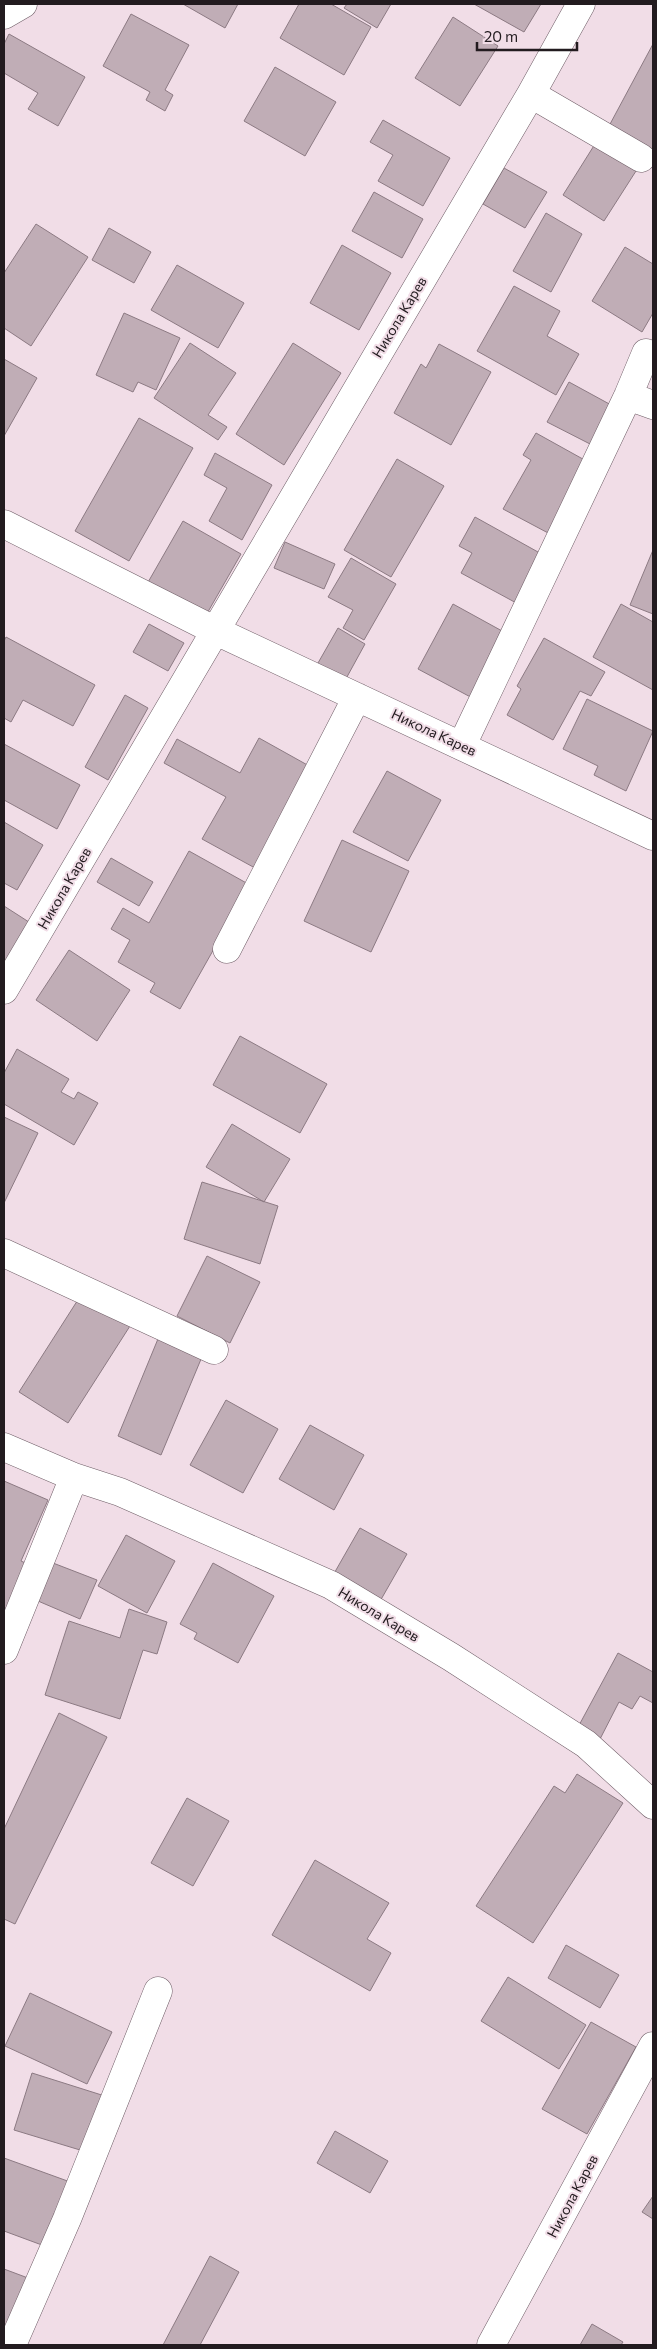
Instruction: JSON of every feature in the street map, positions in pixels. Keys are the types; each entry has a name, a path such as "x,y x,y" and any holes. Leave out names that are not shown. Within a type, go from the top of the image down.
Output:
{"street":[{"path":"4,15 23,4"},
{"name":"Никола Карев","path":"4,990 214,630 531,94 581,4"},
{"path":"531,94 642,158"},
{"path":"462,745 628,396 646,353"},
{"path":"628,396 653,405"},
{"path":"4,524 214,630"},
{"name":"Никола Карев","path":"214,630 653,836"},
{"path":"227,949 358,697"},
{"path":"4,1253 214,1350"},
{"name":"Никола Карев","path":"4,1447 74,1477 120,1492 331,1585 451,1657 586,1744 653,1805"},
{"path":"4,1650 74,1477"},
{"path":"12,2345 68,2220 158,1991"},
{"name":"Никола Карев","path":"491,2345 653,2046"}],"building":[{"path":"183,4 238,4 225,28"},
{"path":"299,4 331,4 371,27 344,75 280,38"},
{"path":"347,4 391,4 377,28 344,8"},
{"path":"474,4 541,4 524,32"},
{"path":"131,14 189,45 165,90 173,95 165,111 146,100 150,92 103,66"},
{"path":"453,17 498,46 460,106 415,78"},
{"path":"9,34 85,77 58,126 28,109 38,93 4,73 4,44"},
{"path":"653,44 653,150 609,126"},
{"path":"275,67 336,102 305,156 244,121"},
{"path":"383,120 450,158 423,206 378,181 393,155 370,142"},
{"path":"595,144 636,171 604,221 563,195"},
{"path":"504,168 547,192 525,228 483,204"},
{"path":"374,192 423,219 402,258 352,231"},
{"path":"546,213 582,234 551,292 513,271"},
{"path":"36,224 88,257 31,346 4,328 4,273"},
{"path":"109,228 151,252 134,283 92,260"},
{"path":"342,245 391,273 359,330 310,303"},
{"path":"625,247 653,264 653,313 642,332 592,301"},
{"path":"177,265 244,303 218,348 151,310"},
{"path":"514,286 560,311 547,336 579,354 556,395 477,351"},
{"path":"124,313 180,338 156,390 138,382 133,392 96,375"},
{"path":"190,343 236,373 208,415 227,427 218,440 154,398"},
{"path":"293,343 341,373 284,465 236,434"},
{"path":"439,344 491,372 451,445 394,413 421,364 426,368"},
{"path":"4,359 37,378 4,436"},
{"path":"569,382 613,406 592,445 547,422"},
{"path":"139,418 193,448 129,561 75,531"},
{"path":"536,433 590,463 550,534 503,509 531,460 523,455"},
{"path":"215,453 272,485 242,540 209,521 227,488 204,475"},
{"path":"397,459 444,486 391,577 344,550"},
{"path":"475,517 547,557 520,605 461,573 472,553 459,546"},
{"path":"183,521 241,554 205,617 147,584"},
{"path":"285,542 335,564 324,589 274,568"},
{"path":"653,550 653,614 630,605"},
{"path":"351,558 396,584 364,640 343,628 353,610 328,597"},
{"path":"453,604 513,637 478,701 418,669"},
{"path":"621,604 653,622 653,690 593,657"},
{"path":"149,624 184,643 168,671 133,652"},
{"path":"338,628 365,644 342,686 314,670"},
{"path":"6,637 95,685 73,726 23,700 11,722 4,718 4,641"},
{"path":"544,638 605,672 591,696 580,691 553,740 507,715 521,689 517,686"},
{"path":"125,695 148,708 108,780 85,767"},
{"path":"587,699 653,731 626,791 594,775 598,766 563,749"},
{"path":"259,738 311,767 255,868 202,839 226,797 164,763 177,739 240,773"},
{"path":"4,744 80,785 57,829 4,800"},
{"path":"387,771 441,800 408,861 353,832"},
{"path":"4,822 43,845 17,890 4,883"},
{"path":"342,840 409,871 371,952 304,921"},
{"path":"189,851 250,885 180,1009 150,992 155,983 118,962 130,940 111,929 123,908 149,923"},
{"path":"111,858 153,882 139,906 97,882"},
{"path":"4,906 32,924 4,969"},
{"path":"69,950 130,990 97,1041 36,1000"},
{"path":"240,1036 327,1084 300,1133 213,1085"},
{"path":"17,1049 69,1079 61,1092 74,1099 78,1092 98,1103 74,1145 4,1104 4,1073"},
{"path":"4,1117 38,1133 4,1203"},
{"path":"232,1124 290,1159 264,1202 206,1167"},
{"path":"202,1182 278,1206 260,1264 184,1239"},
{"path":"207,1256 260,1282 230,1343 177,1316"},
{"path":"81,1295 130,1326 68,1423 19,1392"},
{"path":"160,1334 204,1352 161,1455 118,1436"},
{"path":"226,1400 278,1429 243,1493 190,1465"},
{"path":"310,1425 364,1455 334,1510 279,1479"},
{"path":"4,1481 48,1500 21,1561 32,1566 4,1629"},
{"path":"360,1528 407,1554 379,1603 332,1577"},
{"path":"126,1535 175,1561 147,1613 98,1586"},
{"path":"53,1563 97,1580 80,1619 38,1601"},
{"path":"213,1563 274,1596 238,1663 194,1639 197,1633 180,1624"},
{"path":"129,1609 167,1622 157,1654 143,1650 120,1719 45,1695 69,1621 120,1638"},
{"path":"618,1653 653,1672 653,1703 640,1696 632,1709 619,1702 599,1741 577,1729"},
{"path":"59,1713 107,1737 15,1924 4,1919 4,1829"},
{"path":"577,1774 623,1803 533,1943 476,1906 554,1786 565,1793"},
{"path":"187,1798 229,1821 193,1886 151,1863"},
{"path":"315,1860 389,1903 367,1939 391,1953 370,1991 272,1935"},
{"path":"566,1945 619,1975 600,2008 548,1978"},
{"path":"508,1977 586,2025 559,2069 481,2021"},
{"path":"30,1993 112,2032 87,2084 5,2046"},
{"path":"591,2022 636,2047 587,2134 542,2109"},
{"path":"32,2073 108,2097 90,2153 14,2130"},
{"path":"335,2131 388,2161 370,2193 317,2163"},
{"path":"4,2158 73,2183 50,2248 4,2231"},
{"path":"653,2196 653,2219 642,2212"},
{"path":"210,2256 239,2272 200,2345 163,2345"},
{"path":"4,2269 36,2281 4,2345"},
{"path":"592,2324 623,2342 621,2345 580,2345"}]}
